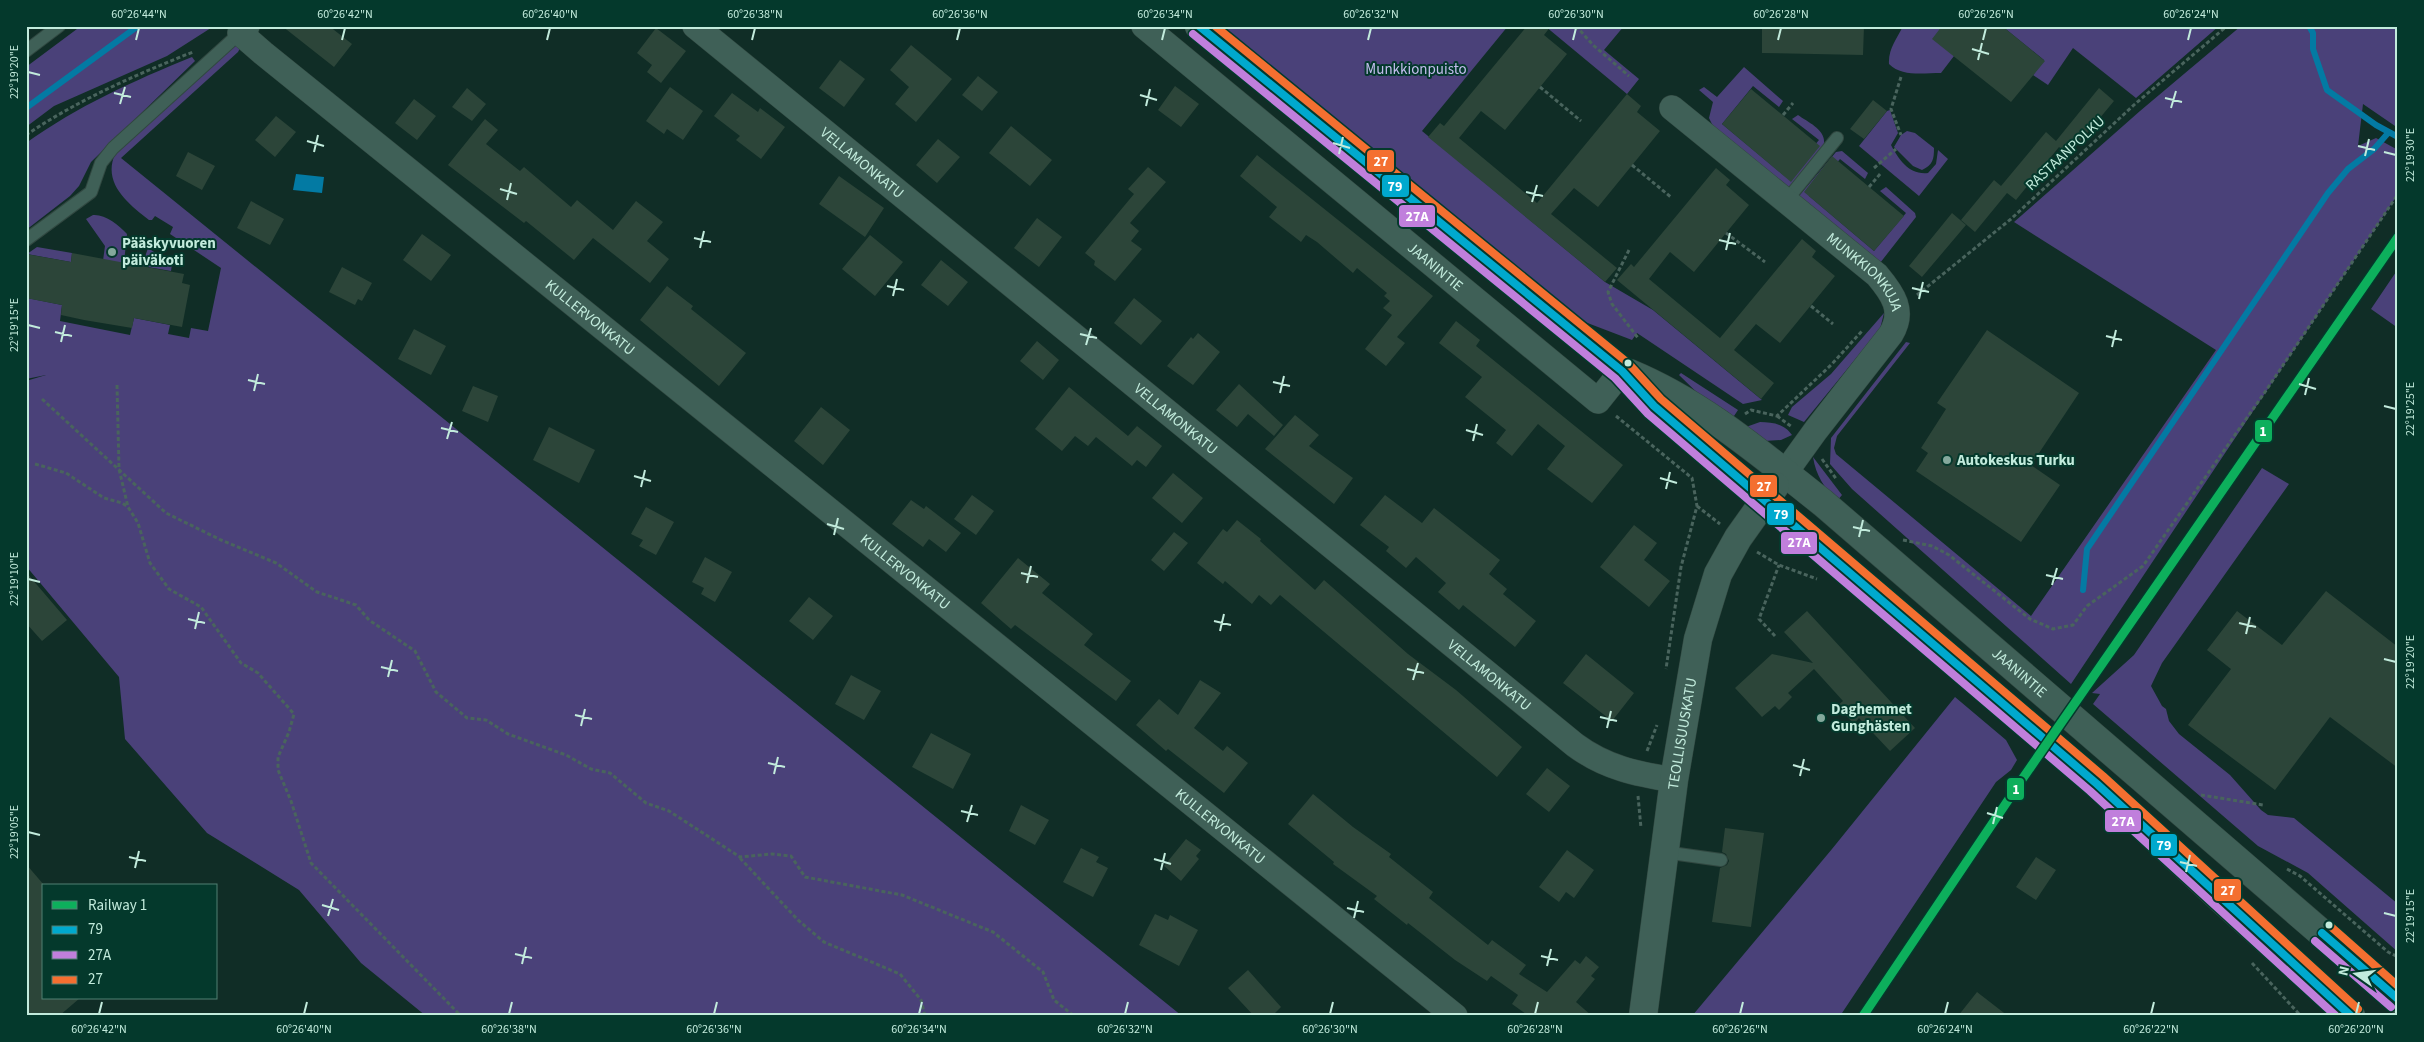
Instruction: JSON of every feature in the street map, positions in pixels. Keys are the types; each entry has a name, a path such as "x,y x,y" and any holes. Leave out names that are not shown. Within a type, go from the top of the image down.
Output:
{"main road":[{"name":"JAANINTIE","path":"1199,26 1622,371 1654,406 2098,784 2222,900 2351,1016"},
{"name":"JAANINTIE","path":"1622,371 1662,387 1731,432 1784,473 1888,558 2398,999"},
{"name":"TEOLLISUUSKATU","path":"1644,1016 1674,780 1698,639 1718,574 1728,554 1784,473"}],"street":[{"name":"VELLAMONKATU","path":"695,26 1575,746 1591,757 1618,769 1674,780"},
{"name":"JAANINTIE","path":"1144,26 1598,401"},
{"name":"KULLERVONKATU","path":"244,30 1455,1016"},
{"path":"1220,89 1241,61"},
{"name":"MUNKKIONKUJA","path":"1672,108 1877,275 1898,305 1896,325 1891,334 1784,473"},
{"path":"1598,401 1622,371"}],"lane":[{"path":"26,51 59,26"},
{"path":"26,240 91,192 101,163 113,148 244,30"},
{"path":"1786,201 1837,138"},
{"path":"1664,852 1721,860"}],"path":[{"path":"1576,26 1593,45 1629,76"},
{"name":"RASTAANPOLKU","path":"1916,295 2011,219 2135,104 2225,27"},
{"path":"26,136 73,105 150,68 195,51"},
{"path":"1901,77 1892,110 1902,134"},
{"path":"1540,87 1581,121"},
{"path":"1783,115 1793,103"},
{"path":"1874,168 1896,149"},
{"path":"1632,165 1672,198"},
{"path":"1870,187 1881,173"},
{"path":"1900,540 1932,546 1948,555 2030,619 2053,629 2072,625 2087,606 2143,566 2265,392 2398,194"},
{"path":"1726,233 1765,262"},
{"path":"1629,250 1608,292 1612,304 1638,338"},
{"path":"1811,306 1833,324"},
{"path":"1777,416 1832,364 1866,326"},
{"path":"117,385 120,471 128,507"},
{"path":"42,398 166,514 276,563 317,592 356,605 369,620 415,651 436,692 467,718 486,720 508,734 566,754 591,769 610,773 646,803 669,811 740,857 798,920 824,942 900,974 921,1000 925,1016"},
{"path":"1598,401 1692,478 1697,506 1681,567 1666,672"},
{"path":"1746,413 1751,410 1777,416 1797,431"},
{"path":"34,464 66,473 104,498 122,502 128,507 138,523 150,564 169,589 201,608 241,663 258,673 294,714 289,732 278,757 278,770 291,801 311,863 461,1016"},
{"path":"1697,506 1708,515"},
{"path":"1775,636 1759,619 1779,565"},
{"path":"1644,758 1659,718"},
{"path":"2194,794 2263,805"},
{"path":"740,857 772,854 791,856 805,877 902,895 993,932 1043,972 1054,1000 1074,1016"},
{"path":"2285,868 2300,876 2388,952 2398,958"}],"green space":[{"path":"81,26 214,26 167,56 54,106 26,127 26,67"},
{"name":"Munkkionpuisto","path":"1220,26 1508,26 1422,131 1605,282 1653,310 1762,400 1743,404 1637,333 1632,340 1577,319"},
{"path":"1545,26 1624,26 1604,50 1639,79 1627,94"},
{"path":"1903,26 1942,26 1954,56 1941,73 1906,73 1889,64 1891,49"},
{"path":"2002,26 2219,26 2136,98 2073,48 2048,85 2033,75 2044,60"},
{"path":"2241,26 2398,26 2398,128 2363,104 2358,146 2376,138 2398,150 2398,194 2071,684 1852,489 1830,464 1831,438 1906,342 1910,343 1837,436 1834,448 1836,454 2031,616 2216,350 2014,222 2140,111"},
{"path":"235,44 241,46 238,52 121,158 1182,1016 426,1016 361,963 299,890 207,833 125,739 119,677 26,566 26,381 46,375 26,379 26,303 27,298 62,305 60,321 130,335 134,318 170,325 168,334 189,338 191,328 208,331 221,268 170,234 173,227 155,216 152,220 149,220 133,207 115,184 112,175 112,165 115,154 218,55"},
{"path":"192,57 195,61 91,162 79,186 70,196 26,230 26,143 66,117 106,95"},
{"path":"1744,67 1783,101 1779,107 1753,86 1722,124 1787,178 1819,140 1792,119 1798,115 1817,128 1823,136 1823,147 1789,188 1714,128 1709,118 1713,102 1699,90 1704,87 1717,97"},
{"path":"1890,110 1898,133 1891,145 1905,165 1915,172 1928,173 1936,164 1938,150 1948,159 1919,196 1859,146 1887,111"},
{"path":"1907,131 1915,133 1934,148 1932,161 1929,166 1922,170 1913,166 1894,147 1901,135"},
{"path":"1842,151 1868,173 1865,179 1840,159 1809,196 1874,251 1906,213 1880,191 1886,187 1915,213 1916,217 1880,263 1799,196 1836,152"},
{"path":"93,215 102,216 112,221 127,234 123,272 102,268 105,246 86,219"},
{"path":"37,247 72,253 71,262 27,254"},
{"path":"148,248 172,264 171,271 142,266"},
{"path":"2398,269 2398,328 2371,309"},
{"path":"1884,313 1880,329 1804,422 1788,415 1792,407 1831,374"},
{"path":"1681,373 1738,410 1730,422 1719,414 1679,375"},
{"path":"1760,422 1778,424 1786,428 1792,435 1781,440 1764,441 1746,427"},
{"path":"1813,457 1842,495 1837,501 1821,481"},
{"path":"2262,468 2289,484 2162,663 2151,686 2162,706 2166,709 2169,721 2179,734 2230,775 2261,810 2268,815 2294,818 2398,904 2398,952 2308,873 2258,846 2093,704 2100,694 2092,693 2134,655"},
{"path":"1955,697 2006,740 2017,760 2011,770 1996,782 1840,1016 1692,1016 1832,849"}],"water":[{"path":"296,174 324,177 322,193 293,190"}],"building":[{"path":"282,26 329,26 352,44 334,67"},
{"path":"1527,26 1551,26 1544,35 1567,54 1505,130 1481,111 1459,138 1537,203 1627,94 1641,106 1637,112 1660,131 1598,207 1574,188 1551,214 1617,268 1605,282 1428,137 1440,123 1444,126"},
{"path":"1762,26 1864,26 1863,55 1762,53"},
{"path":"1942,26 2002,26 2045,61 2011,102 1932,39"},
{"path":"656,28 686,51 661,83 647,72 652,65 637,53"},
{"path":"911,45 952,79 916,122 895,104 909,87 890,70"},
{"path":"840,60 865,79 844,107 819,88"},
{"path":"978,76 998,92 982,111 962,95"},
{"path":"1175,86 1199,104 1181,127 1158,110"},
{"path":"670,87 703,111 683,140 667,129 664,134 646,121"},
{"path":"467,88 486,104 472,121 452,107"},
{"path":"2099,88 2114,101 2069,155 2059,147 2016,200 2007,193 1975,232 1961,220 1994,180 2001,186 2046,132 2056,141"},
{"path":"1751,89 1820,146 1791,182 1722,124"},
{"path":"732,93 758,112 760,108 785,127 761,159 736,140 740,136 714,116"},
{"path":"414,99 436,116 417,140 395,123"},
{"path":"1873,100 1887,111 1864,139 1850,129"},
{"path":"276,116 296,132 275,157 255,140"},
{"path":"485,119 498,130 486,144 520,171 524,167 571,207 577,200 613,230 636,201 663,222 647,241 669,259 650,283 593,238 574,260 526,221 524,223 448,165"},
{"path":"1011,126 1052,160 1030,186 989,153"},
{"path":"938,139 960,157 937,183 916,165"},
{"path":"188,152 215,166 202,190 176,176"},
{"path":"1257,155 1433,296 1397,337 1405,343 1386,366 1365,349 1392,315 1383,308 1390,301 1384,296 1387,293 1357,268 1353,273 1317,242 1306,235 1301,242 1269,217 1277,207 1240,176"},
{"path":"1832,156 1904,216 1874,251 1804,192"},
{"path":"1148,167 1166,182 1130,223 1139,231 1131,241 1142,249 1115,281 1094,265 1095,261 1085,253 1134,194 1128,189"},
{"path":"1716,168 1730,180 1726,185 1749,205 1694,272 1670,252 1649,279 1720,338 1802,239 1816,251 1812,257 1835,276 1780,343 1756,324 1734,350 1774,383 1761,399 1617,280 1631,264 1634,267"},
{"path":"839,176 884,208 865,237 819,204"},
{"path":"251,201 284,219 270,245 237,228"},
{"path":"1952,213 1966,225 1922,277 1909,266"},
{"path":"1037,218 1062,237 1039,267 1014,248"},
{"path":"422,234 451,255 431,281 403,260"},
{"path":"870,235 903,262 875,296 842,269"},
{"path":"72,253 184,274 182,283 190,285 182,327 134,318 132,328 84,320 61,315 62,305 26,298 26,254 71,262"},
{"path":"941,260 968,282 948,306 921,285"},
{"path":"342,267 372,283 362,301 358,299 355,305 329,292"},
{"path":"667,286 693,306 691,309 746,353 719,386 640,320"},
{"path":"1134,298 1162,321 1141,345 1114,323"},
{"path":"1456,321 1480,340 1476,346 1623,465 1592,503 1547,469 1565,446 1538,424 1512,456 1496,443 1506,430 1465,397 1482,377 1439,343"},
{"path":"414,329 446,346 431,375 398,359"},
{"path":"1987,330 2079,393 2031,465 2060,485 2021,542 1916,471 1928,453 1921,448 1946,409 1937,403"},
{"path":"1198,333 1220,352 1193,385 1167,366 1191,337 1193,339"},
{"path":"1037,341 1059,360 1043,380 1020,361"},
{"path":"1239,384 1283,425 1274,436 1248,414 1237,427 1216,410"},
{"path":"473,386 498,396 488,422 462,411"},
{"path":"1069,387 1128,436 1137,426 1162,446 1146,467 1137,460 1132,466 1096,437 1088,446 1075,436 1062,451 1035,429"},
{"path":"821,407 850,430 823,465 794,441"},
{"path":"1295,415 1319,435 1309,446 1353,478 1334,504 1265,449"},
{"path":"549,427 595,450 579,483 533,460"},
{"path":"1173,473 1203,498 1182,523 1152,498"},
{"path":"972,495 994,511 976,535 954,519"},
{"path":"1385,495 1422,523 1434,508 1500,560 1489,574 1507,589 1503,594 1536,621 1515,647 1463,605 1459,610 1438,592 1446,583 1416,557 1406,568 1386,551 1389,547 1360,525"},
{"path":"911,500 924,509 926,506 961,533 946,552 929,539 923,547 892,524"},
{"path":"646,507 674,522 656,555 639,546 643,540 631,534"},
{"path":"1237,520 1261,539 1260,541 1315,590 1324,580 1408,654 1456,690 1522,747 1497,777 1280,595 1271,605 1259,595 1252,604 1225,581 1223,584 1197,563 1223,529 1227,532"},
{"path":"1634,525 1657,543 1644,560 1670,581 1649,607 1600,567"},
{"path":"1174,532 1188,543 1164,571 1151,560"},
{"path":"705,557 732,572 715,602 701,594 704,588 692,582"},
{"path":"1018,558 1050,584 1042,593 1093,634 1084,645 1131,681 1116,701 1015,625 1011,629 981,603"},
{"path":"26,572 67,620 42,641 26,623"},
{"path":"2326,591 2398,647 2398,768 2330,717 2275,790 2188,725 2231,669 2207,650 2237,611 2282,645"},
{"path":"809,597 833,616 813,640 789,621"},
{"path":"1807,611 1915,728 1890,751 1859,718 1854,724 1837,706 1843,701 1814,669 1788,693 1792,697 1779,710 1775,706 1762,717 1735,688 1772,654 1813,663 1784,632"},
{"path":"1586,654 1634,693 1612,721 1563,683"},
{"path":"851,675 881,691 864,720 835,704"},
{"path":"1200,680 1221,693 1194,728 1223,751 1227,746 1248,763 1224,793 1168,749 1166,751 1136,725 1159,699 1178,715"},
{"path":"931,733 971,754 953,789 912,767"},
{"path":"1547,768 1570,786 1549,812 1526,794"},
{"path":"1313,794 1353,827 1391,854 1389,857 1433,892 1429,898 1488,945 1492,940 1526,965 1519,974 1547,992 1575,960 1580,964 1586,956 1599,967 1591,976 1595,979 1576,1002 1592,1016 1529,1016 1512,1004 1518,995 1491,976 1487,981 1455,960 1374,899 1377,896 1333,864 1334,862 1288,824"},
{"path":"1021,805 1049,820 1035,845 1009,831"},
{"path":"1725,828 1764,833 1751,927 1712,922 1720,868 1727,865 1729,861 1726,854 1722,852"},
{"path":"1186,839 1201,850 1196,856 1199,859 1181,881 1164,866"},
{"path":"1081,848 1099,857 1096,862 1108,868 1093,897 1063,882"},
{"path":"1567,850 1594,870 1574,898 1566,892 1559,902 1539,887"},
{"path":"2036,857 2056,870 2036,900 2016,887"},
{"path":"26,864 43,884 42,1000 78,1000 59,1016 26,1016"},
{"path":"1155,914 1168,920 1170,915 1198,930 1179,966 1139,945"},
{"path":"1248,970 1281,1007 1272,1016 1254,1016 1228,988"},
{"path":"1977,992 2008,1016 1958,1016"}],"waterway":[{"path":"26,108 138,26"},
{"path":"2309,26 2313,33 2313,49 2327,90 2376,125 2398,137"},
{"path":"2083,590 2087,549 2328,193 2348,169 2374,149 2389,132"}],"rail line":[{"name":"1","path":"1863,1016 2023,778 2398,237"}],"transit line":[{"name":"79","path":"1199,26 1622,371 1654,406 2097,784 2351,1016"},
{"name":"27","path":"1215,26 1628,363 1661,399 2103,776 2358,1009"},
{"name":"27A","path":"1193,34 1615,378 1648,414 2090,791 2336,1016"},
{"name":"27","path":"2329,925 2398,986"},
{"name":"79","path":"2322,933 2398,999"},
{"name":"27A","path":"2315,941 2391,1007"}],"place":[{"name":"Pääskyvuoren päiväkoti","path":"112,252"},
{"name":"Autokeskus Turku","path":"1947,460"},
{"name":"Daghemmet Gunghästen","path":"1821,718"}]}
